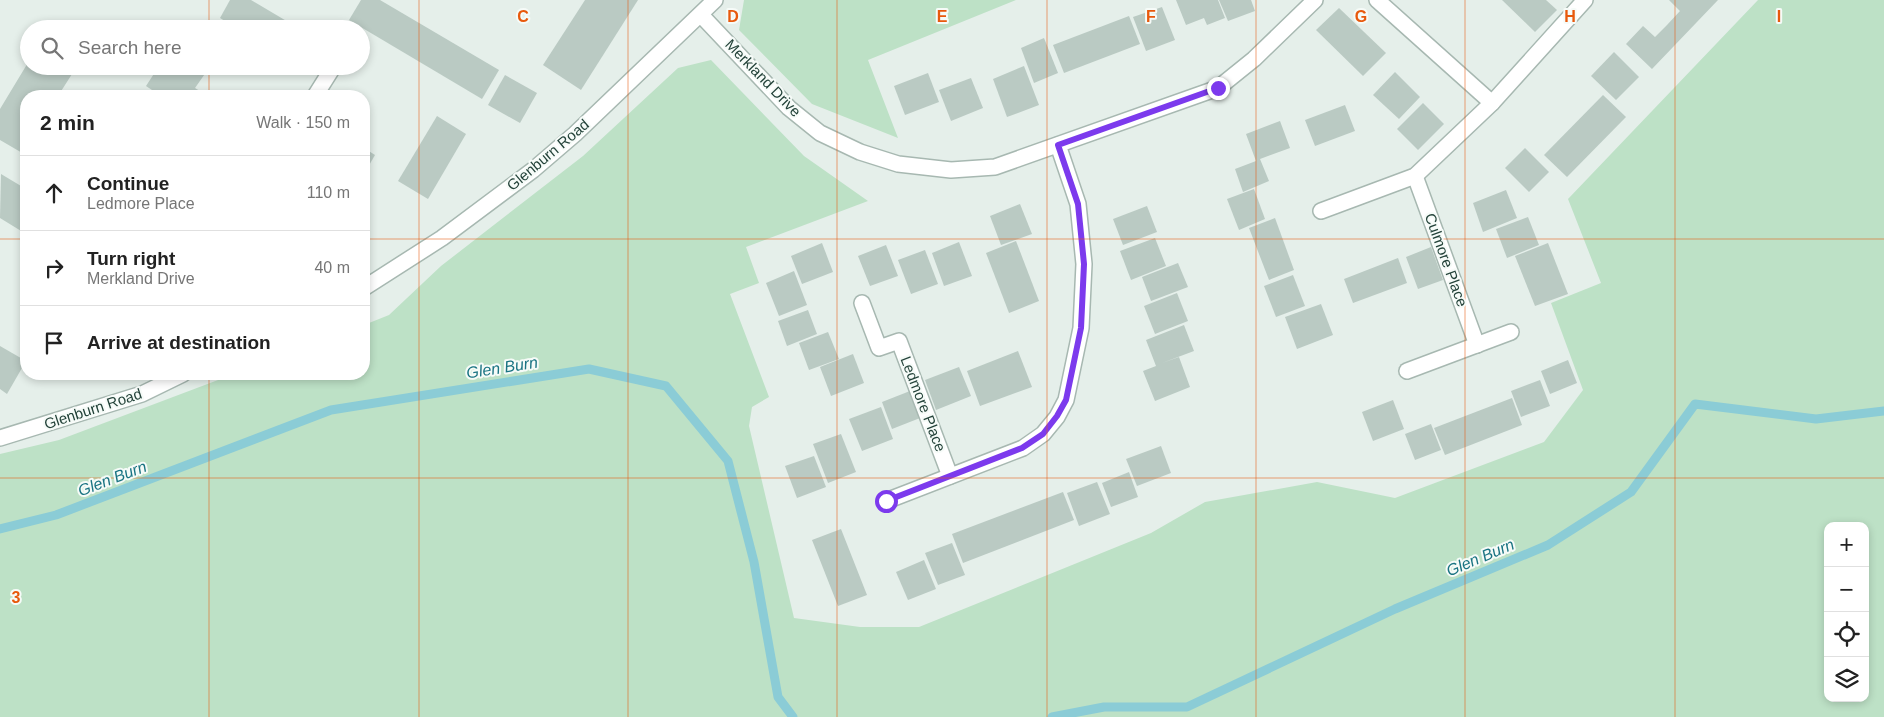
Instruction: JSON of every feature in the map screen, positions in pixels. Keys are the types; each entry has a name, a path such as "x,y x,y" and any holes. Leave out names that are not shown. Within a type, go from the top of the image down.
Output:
{"street":[{"name":"Glenburn Road","path":"370,284 442,238 533,170 574,134 715,0"},
{"name":"Merkland Drive","path":"701,14 789,108 820,133 860,152 898,164 951,170 994,167 1218,88 1254,59 1315,0"},
{"path":"1377,0 1492,102"},
{"path":"1321,211 1415,176 1492,102 1586,0"},
{"path":"318,90 328,75"},
{"path":"886,501 1022,448 1043,434 1057,416 1066,400 1081,328 1084,264 1078,204 1058,145"},
{"name":"Culmore Place","path":"1415,176 1477,345"},
{"name":"Ledmore Place","path":"862,303 879,348 899,341 950,476"},
{"path":"1407,371 1510,332"},
{"name":"Glenburn Road","path":"0,438 142,394 171,380"}],"green space":[{"path":"744,0 1016,0 868,60 898,138 812,104 739,30"},
{"path":"1758,0 1884,0 1884,717 0,717 0,454 59,440 218,380 370,380 370,323 389,315 441,266 583,156 678,68 711,60 804,156 868,201 746,247 759,283 730,294 769,397 752,407 749,426 794,618 860,627 919,627 1151,533 1205,502 1317,482 1395,498 1544,442 1583,390 1551,303 1601,283 1568,199"}],"building":[{"path":"230,0 251,0 285,20 223,20 220,18"},
{"path":"361,0 380,0 499,70 482,99 370,32 370,20 349,20"},
{"path":"585,0 638,0 581,90 543,65"},
{"path":"1176,0 1218,0 1225,18 1207,25 1204,18 1186,25"},
{"path":"1219,0 1251,0 1255,11 1228,21"},
{"path":"1502,0 1546,0 1557,10 1535,32"},
{"path":"1669,0 1718,0 1652,69 1626,44 1643,26 1655,37 1667,25 1680,11"},
{"path":"1162,7 1175,40 1146,51 1133,17"},
{"path":"1339,8 1386,53 1363,76 1316,30"},
{"path":"1129,16 1140,44 1064,73 1053,45"},
{"path":"1044,38 1058,73 1034,83 1021,48"},
{"path":"1614,52 1639,77 1616,100 1591,76"},
{"path":"1024,66 1039,105 1007,117 993,79"},
{"path":"1395,72 1420,97 1399,119 1373,95"},
{"path":"928,73 939,102 905,115 894,86"},
{"path":"21,75 71,75 62,90 20,90 20,152 0,140 0,109"},
{"path":"153,75 204,75 195,88 198,90 152,90 146,86"},
{"path":"505,75 537,93 520,123 488,105"},
{"path":"971,78 983,108 951,121 939,90"},
{"path":"1603,95 1626,117 1567,177 1544,155"},
{"path":"1423,103 1444,124 1418,150 1397,129"},
{"path":"1345,105 1355,131 1315,146 1305,120"},
{"path":"437,116 466,134 428,199 398,181"},
{"path":"1280,121 1290,148 1260,159 1269,181 1243,192 1235,169 1256,161 1246,134"},
{"path":"1525,148 1549,172 1529,192 1505,168"},
{"path":"370,152 375,155 370,164"},
{"path":"1,174 20,185 20,230 0,218"},
{"path":"1254,189 1265,219 1239,230 1227,199"},
{"path":"1506,190 1517,218 1483,232 1473,203"},
{"path":"1020,204 1032,234 1001,245 990,216"},
{"path":"1147,206 1157,232 1123,245 1113,219"},
{"path":"1528,217 1539,245 1507,258 1496,229"},
{"path":"1275,218 1294,270 1269,280 1249,228"},
{"path":"1155,238 1166,266 1131,280 1120,251"},
{"path":"1016,241 1039,301 1009,313 986,253"},
{"path":"959,242 972,276 944,286 932,253"},
{"path":"822,243 833,272 802,284 791,256"},
{"path":"1548,243 1568,294 1535,306 1515,256"},
{"path":"886,245 898,276 870,286 858,256"},
{"path":"1431,247 1443,280 1418,289 1406,257"},
{"path":"925,250 938,284 911,294 898,260"},
{"path":"1398,258 1407,283 1353,303 1344,279"},
{"path":"1178,263 1188,287 1151,301 1142,277"},
{"path":"794,271 807,305 779,316 766,283"},
{"path":"1293,275 1305,306 1276,317 1264,286"},
{"path":"1177,293 1188,321 1155,334 1144,306"},
{"path":"1321,304 1333,335 1297,349 1285,317"},
{"path":"808,310 817,334 787,346 778,321"},
{"path":"1184,325 1194,351 1162,363 1179,357 1190,387 1155,401 1143,371 1156,366 1146,340"},
{"path":"828,332 839,359 809,370 799,343"},
{"path":"0,346 20,358 20,371 7,394 0,389"},
{"path":"1018,351 1032,387 980,406 967,371"},
{"path":"853,354 864,383 831,396 820,367"},
{"path":"1568,360 1577,383 1550,394 1541,371"},
{"path":"959,367 971,396 936,410 925,380"},
{"path":"1540,380 1550,406 1521,417 1511,391"},
{"path":"910,391 920,418 892,429 882,402"},
{"path":"1512,398 1522,425 1445,455 1434,428"},
{"path":"1393,400 1404,429 1373,441 1362,412"},
{"path":"881,407 893,439 862,451 849,419"},
{"path":"1431,424 1441,450 1415,460 1405,434"},
{"path":"841,434 856,472 828,483 813,444"},
{"path":"1161,446 1171,473 1137,486 1126,459"},
{"path":"814,456 826,487 797,498 785,466"},
{"path":"1129,472 1138,497 1111,507 1102,483"},
{"path":"1097,482 1110,514 1079,526 1067,493"},
{"path":"1063,492 1074,520 963,563 952,534"},
{"path":"841,529 867,595 838,606 812,540"},
{"path":"952,543 965,575 938,585 925,553"},
{"path":"924,560 936,589 908,600 896,572"}],"waterway":[{"name":"Glen Burn","path":"0,529 56,515 331,410 589,369 666,386 728,461 754,562 778,697 793,717"},
{"name":"Glen Burn","path":"1052,717 1104,707 1187,707 1395,609 1548,545 1631,492 1695,404 1816,419 1884,411"}],"route":[{"path":"886,501 1022,448 1043,434 1057,416 1066,400 1081,328 1084,264 1078,204 1058,145 1218,88"}]}
